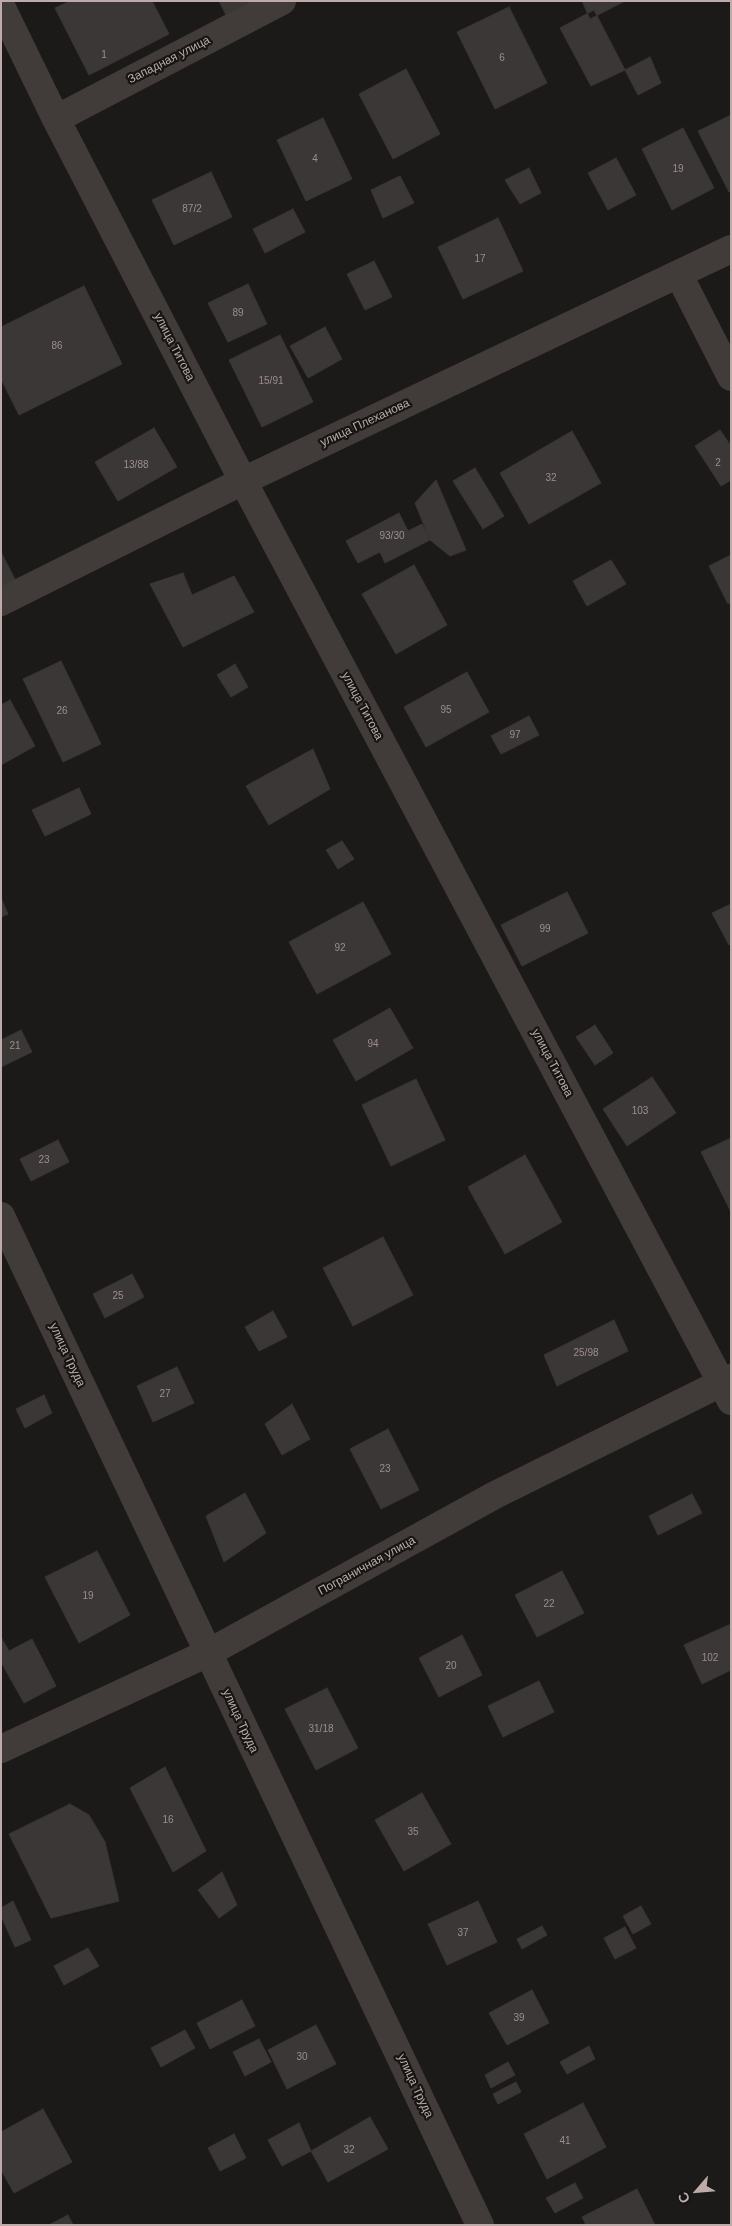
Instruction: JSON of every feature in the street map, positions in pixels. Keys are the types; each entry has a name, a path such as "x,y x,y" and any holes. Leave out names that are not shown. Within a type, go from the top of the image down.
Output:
{"street":[{"name":"Западная улица","path":"56,119 282,1"},
{"name":"улица Титова","path":"1,6 56,119 243,481 728,1387"},
{"name":"улица Плеханова","path":"1,602 243,481 731,250"},
{"path":"679,275 731,377"},
{"name":"улица Труда","path":"1,1216 480,2225"},
{"name":"Пограничная улица","path":"1,1749 208,1653 496,1495 728,1387"}],"building":[{"path":"70,1 152,1 169,34 89,75 55,8"},
{"path":"219,1 252,1 226,15"},
{"path":"582,1 625,1 590,19"},
{"path":"509,7 547,83 495,109 457,32"},
{"path":"594,10 625,70 591,86 560,28"},
{"path":"650,57 661,83 638,95 625,70"},
{"path":"406,69 440,134 393,159 359,94"},
{"path":"731,115 731,191 729,192 698,131"},
{"path":"323,118 352,179 306,201 277,140"},
{"path":"683,128 714,188 672,210 642,149"},
{"path":"616,158 636,195 608,210 588,173"},
{"path":"529,168 541,193 520,204 505,180"},
{"path":"211,172 232,217 174,245 152,200"},
{"path":"400,176 414,203 383,218 371,190"},
{"path":"293,209 305,232 265,253 253,229"},
{"path":"498,218 523,271 463,299 438,247"},
{"path":"374,261 392,297 365,310 347,274"},
{"path":"248,284 267,324 228,342 208,303"},
{"path":"84,286 122,364 19,415 1,379 1,327"},
{"path":"325,327 342,359 308,378 290,346"},
{"path":"280,335 313,402 262,427 229,360"},
{"path":"154,428 177,467 118,501 95,462"},
{"path":"720,430 731,446 731,480 721,486 695,446"},
{"path":"572,431 601,483 529,524 500,473"},
{"path":"475,468 504,516 483,529 453,481"},
{"path":"436,480 466,550 450,556 430,540 415,503"},
{"path":"399,513 408,531 422,524 430,540 385,563 380,552 358,563 346,541"},
{"path":"1,552 19,587 1,596"},
{"path":"731,555 731,602 728,604 709,566"},
{"path":"611,560 626,584 587,606 573,581"},
{"path":"414,565 447,625 396,654 362,594"},
{"path":"183,573 192,595 234,576 254,612 183,647 150,584"},
{"path":"61,661 101,744 63,762 23,679"},
{"path":"235,664 248,687 231,697 217,675"},
{"path":"467,672 489,712 426,747 404,707"},
{"path":"10,700 35,746 1,765 1,705"},
{"path":"529,716 539,735 501,754 491,736"},
{"path":"313,749 330,789 269,825 246,786"},
{"path":"79,788 91,814 45,836 32,810"},
{"path":"342,841 354,859 338,869 326,850"},
{"path":"567,892 588,933 522,966 501,925"},
{"path":"1,898 8,914 1,917"},
{"path":"363,902 391,954 317,994 289,942"},
{"path":"731,904 731,944 729,945 712,913"},
{"path":"390,1008 413,1048 356,1081 333,1040"},
{"path":"595,1025 613,1053 595,1065 576,1037"},
{"path":"21,1030 32,1052 1,1067 1,1040"},
{"path":"652,1077 676,1113 627,1146 603,1109"},
{"path":"416,1079 445,1140 391,1166 362,1105"},
{"path":"731,1138 731,1212 701,1152"},
{"path":"58,1140 69,1162 31,1181 20,1159"},
{"path":"525,1155 562,1222 505,1254 468,1187"},
{"path":"383,1237 413,1295 353,1326 323,1268"},
{"path":"132,1274 144,1297 105,1318 93,1294"},
{"path":"273,1311 287,1337 259,1351 245,1327"},
{"path":"614,1320 628,1351 557,1386 544,1355"},
{"path":"177,1367 194,1403 153,1422 137,1386"},
{"path":"44,1395 52,1413 25,1428 16,1409"},
{"path":"292,1404 310,1439 282,1455 265,1424"},
{"path":"388,1429 419,1490 381,1509 350,1449"},
{"path":"245,1493 266,1533 224,1562 206,1516"},
{"path":"692,1494 702,1513 658,1535 649,1516"},
{"path":"97,1551 130,1615 79,1643 45,1577"},
{"path":"562,1571 584,1613 537,1637 515,1595"},
{"path":"731,1624 731,1670 702,1684 684,1645"},
{"path":"462,1635 482,1675 439,1697 419,1658"},
{"path":"1,1637 9,1651 32,1639 56,1686 24,1703 1,1662"},
{"path":"539,1681 554,1712 503,1737 488,1706"},
{"path":"327,1688 358,1748 316,1770 285,1709"},
{"path":"165,1767 206,1851 173,1872 130,1788"},
{"path":"422,1793 451,1844 404,1871 375,1820"},
{"path":"70,1804 89,1815 105,1842 119,1901 51,1918 9,1834"},
{"path":"222,1872 237,1905 219,1918 198,1890"},
{"path":"13,1901 31,1940 15,1947 1,1916 1,1908"},
{"path":"478,1901 497,1942 447,1965 428,1924"},
{"path":"641,1906 651,1924 633,1934 623,1916"},
{"path":"542,1926 547,1935 522,1949 517,1939"},
{"path":"625,1927 636,1948 615,1959 604,1938"},
{"path":"88,1948 99,1966 64,1985 54,1966"},
{"path":"532,1990 549,2023 507,2045 489,2013"},
{"path":"242,2000 255,2026 210,2049 197,2023"},
{"path":"316,2025 336,2064 287,2089 268,2050"},
{"path":"185,2030 195,2048 161,2067 151,2048"},
{"path":"259,2039 271,2062 245,2076 233,2052"},
{"path":"589,2046 595,2059 567,2074 560,2062"},
{"path":"508,2062 515,2075 491,2088 485,2075"},
{"path":"516,2082 521,2092 498,2104 493,2094"},
{"path":"583,2103 606,2147 547,2179 524,2134"},
{"path":"43,2109 72,2162 14,2193 1,2170 1,2132"},
{"path":"370,2117 388,2149 328,2182 311,2151"},
{"path":"299,2123 311,2151 282,2166 268,2140"},
{"path":"234,2134 246,2158 220,2171 208,2148"},
{"path":"575,2183 583,2198 555,2213 546,2198"},
{"path":"637,2189 655,2225 586,2225 582,2217"},
{"path":"68,2215 73,2225 49,2225"}]}
